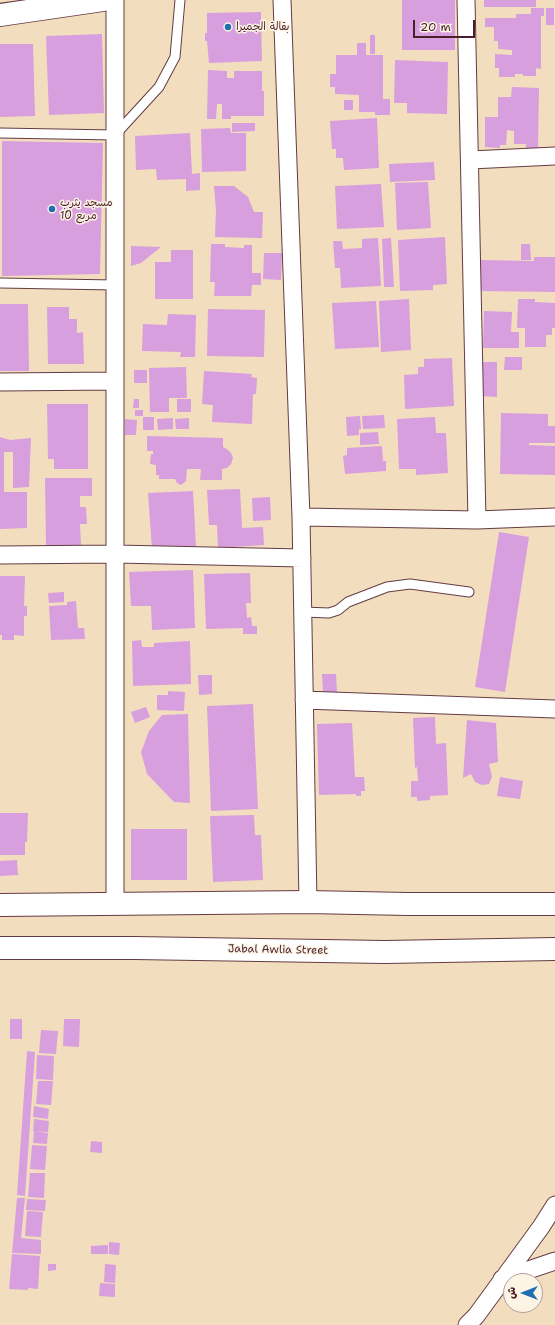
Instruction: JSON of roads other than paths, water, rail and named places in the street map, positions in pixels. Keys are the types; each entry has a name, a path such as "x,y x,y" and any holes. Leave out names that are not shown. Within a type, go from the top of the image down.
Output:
{"main road":[{"path":"0,15 103,0"},
{"path":"0,904 308,902 555,904"},
{"name":"Jabal Awlia Street","path":"0,948 134,948 385,952 555,949"}],"street":[{"path":"115,0 115,904"},
{"path":"282,0 301,517 308,902"},
{"path":"466,0 477,520"},
{"path":"470,160 555,156"},
{"path":"0,382 115,381"},
{"path":"301,517 477,520 555,517"},
{"path":"0,555 116,554 302,558"},
{"path":"304,700 555,709"},
{"path":"476,1322 502,1280 541,1227 555,1205"},
{"path":"502,1280 555,1261"}],"lane":[{"path":"0,133 115,135 159,87 175,57 180,0"},
{"path":"0,283 115,285"},
{"path":"303,612 329,613 338,610 348,602 387,587 410,584 469,592"}],"place":[{"name":"بقالة الجميرا","path":"228,27"},
{"name":"مسجد يثرب مربع 10","path":"52,209"}]}
